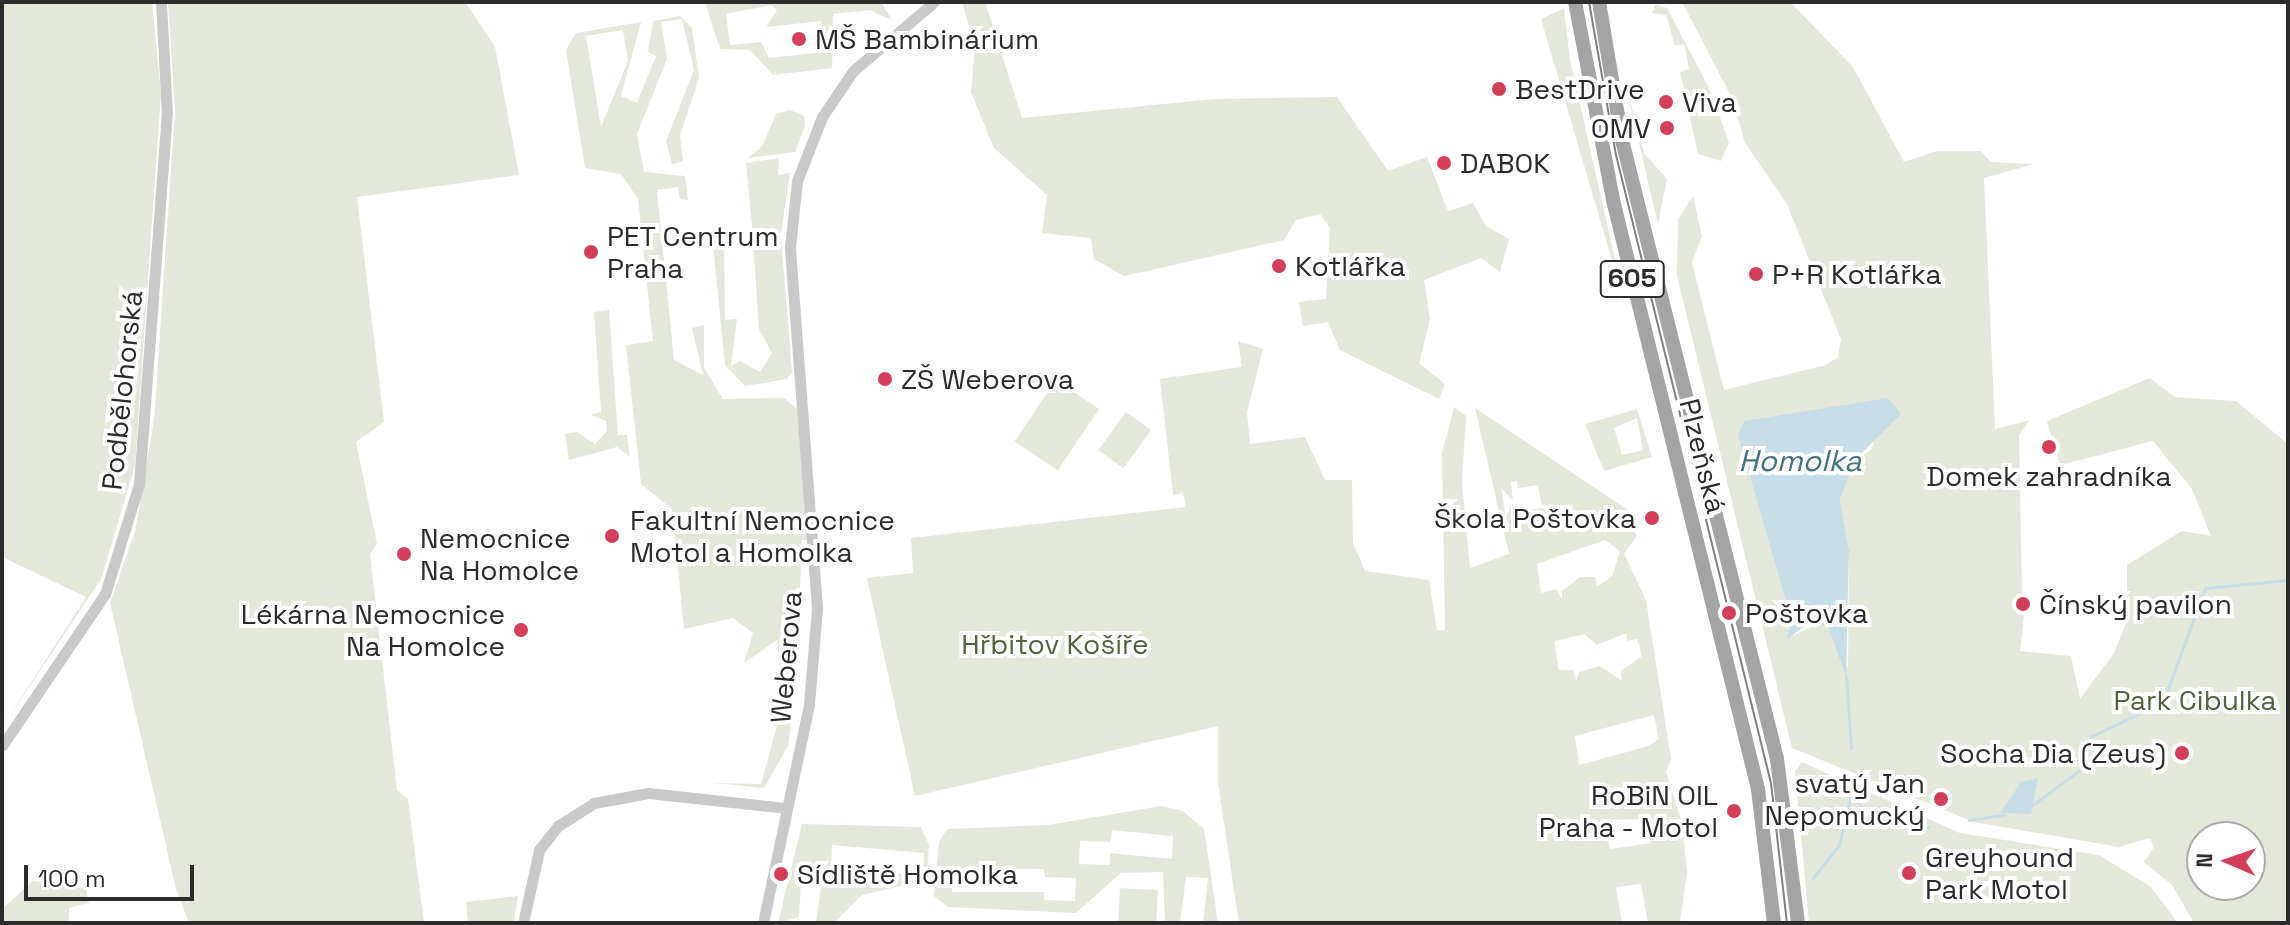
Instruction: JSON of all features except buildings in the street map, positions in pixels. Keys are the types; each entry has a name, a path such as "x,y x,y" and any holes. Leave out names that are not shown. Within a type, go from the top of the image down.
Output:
{"main road":[{"name":"Plzeňská","path":"1575,2 1599,140 1758,789 1774,923"},
{"name":"Plzeňská","path":"1599,2 1622,140 1777,759 1798,923"}],"street":[{"name":"Podbělohorská","path":"2,746 105,594 139,484 167,114 161,2"},
{"name":"Weberova","path":"763,923 809,704 817,608 790,247 797,181 844,83 934,2"},
{"path":"523,923 539,850 558,826 594,803 648,793 787,808"}],"green space":[{"path":"2,2 152,2 161,93 135,466 101,579 2,728 86,597 2,557"},
{"path":"168,2 465,2 495,47 519,175 357,197 384,422 356,442 377,544 370,554 397,790 408,799 424,923 189,923 176,889 110,603 135,532 154,420 175,111"},
{"path":"705,2 881,2 892,20 869,10 833,14 832,68 773,75 750,50 720,49","holes":["771,5 777,10 766,27 821,21 825,52 769,58 761,42 730,45 726,14"]},
{"path":"962,2 985,2 1022,118 1214,99 1337,97 1388,171 1427,157 1448,211 1473,203 1486,226 1509,239 1500,272 1481,258 1424,280 1430,319 1419,363 1445,384 1439,399 1340,350 1328,322 1303,326 1299,302 1326,299 1330,228 1320,214 1296,220 1284,240 1124,276 1094,259 1091,238 1042,233 1047,195 994,148 971,92 975,47"},
{"name":"Park Cibulka","path":"1682,2 1790,2 1853,67 1904,162 1937,151 1981,151 1991,162 2034,164 1984,178 1995,429 2030,420 2019,435 2022,593 2013,606 2024,616 2020,651 2071,656 2080,699 2114,653 2127,621 2127,565 2182,531 2211,536 2192,489 2153,441 2060,465 2047,421 2150,378 2175,397 2236,401 2288,444 2288,923 2194,923 2172,885 2144,862 2154,847 2150,838 2119,847 1974,822 1792,748 1677,276 1678,219 1693,196 1702,236 1692,262 1724,390 1826,365 1838,357 1841,339 1787,204 1745,143 1731,96","holes":["1888,398 1871,450 1856,459 1840,500 1849,549 1848,668 1834,632 1822,622 1787,638 1792,622 1778,561"]},
{"path":"1655,5 1667,8 1710,90 1729,142 1721,161 1698,154 1680,72 1689,69 1684,44 1675,46 1666,15 1652,13"},
{"path":"1564,8 1570,60 1626,308 1541,19"},
{"path":"680,16 692,28 699,78 680,135 683,161 672,164 666,141 694,70 682,19 661,22 667,59 637,134 644,172 685,176 688,200 680,199 678,187 657,190 674,360 703,375 692,328 704,325 704,368 723,399 784,398 797,409 808,540 802,540 796,687 788,746 764,788 713,783 761,784 782,707 777,640 744,663 753,633 733,618 684,629 672,509 641,484 626,345 653,341 638,199 621,174 585,168 566,50 576,33 641,22 621,96 637,103 656,56 648,52 653,21","holes":["623,30 628,61 601,127 586,36"]},
{"path":"1622,71 1644,153 1667,179 1658,224"},
{"path":"790,110 804,116 805,126 795,152 747,158 762,147 776,114"},
{"path":"779,158 778,175 790,173 781,233 753,236 746,163"},
{"path":"781,237 792,372 787,379 745,386 725,365 713,245 724,244 725,320 737,319 731,366 740,361 760,372 772,353 759,329 753,240"},
{"path":"609,310 618,435 627,435 630,457 617,447 569,460 565,434 577,432 595,444 607,431 606,421 591,415 601,412 594,312"},
{"name":"Hřbitov Košíře","path":"1238,341 1263,349 1247,412 1250,444 1305,437 1325,480 1352,480 1353,543 1365,571 1429,580 1437,630 1445,630 1442,453 1454,407 1466,416 1462,482 1470,568 1509,554 1475,408 1634,514 1629,523 1637,536 1624,554 1646,600 1671,759 1666,772 1682,823 1687,872 1680,923 1648,923 1641,884 1616,887 1622,923 1239,923 1218,783 1218,726 915,796 867,578 913,573 911,538 1186,507 1183,493 1173,495 1160,379 1242,367","holes":["1517,481 1518,488 1538,485 1542,508 1515,513 1510,507 1506,518 1501,487 1513,501 1511,482","1605,540 1620,551 1612,577 1597,586 1595,577 1580,577 1562,591 1562,600 1556,589 1541,593 1537,564","1626,633 1627,641 1637,639 1642,656 1621,671 1622,681 1600,666 1579,672 1576,682 1573,670 1559,670 1554,641 1584,634 1597,645","1654,715 1659,739 1649,746 1579,765 1575,736","1647,819 1651,843 1610,849 1605,820"]},
{"path":"1056,380 1099,409 1058,470 1015,441"},
{"path":"1637,409 1652,457 1604,471 1585,424","holes":["1637,418 1643,450 1622,455 1614,428"]},
{"path":"1126,412 1151,430 1123,468 1098,450"},
{"path":"1802,762 1960,833 2099,855 2151,887 2178,923 1809,923 1795,771"},
{"path":"1161,806 1183,811 1204,829 1218,923 1203,923 1208,878 1186,877 1180,923 1165,923 1163,872 1121,873 1076,913 948,907 934,896 939,842 947,829 1048,825","holes":["1112,830 1173,836 1172,859 1110,853 1110,865 1079,864 1080,841 1111,842","1044,869 1045,877 1076,878 1075,901 1044,900 1044,892 952,892 953,870"]},
{"path":"802,824 921,827 929,845 927,880 862,895 834,923 816,923 821,887 801,886 799,917 778,923","holes":["832,845 924,853 923,875 831,868"]},
{"path":"33,881 86,889 89,903 69,908 69,923 2,923 2,909"},
{"path":"1120,888 1158,890 1156,923 1118,923"},
{"path":"518,896 514,923 468,923 466,902"}],"water":[{"name":"Homolka","path":"1888,398 1901,414 1856,459 1840,500 1849,549 1846,677 1828,626 1809,623 1786,640 1792,622 1738,435 1744,421"},
{"path":"2038,778 2031,814 2000,813 2021,782"}],"waterway":[{"path":"2031,806 2081,769 2092,736 2163,702 2205,588 2288,580"},
{"path":"1846,676 1851,748"},
{"path":"1851,794 1868,815 1929,827"},
{"path":"1813,878 1839,845 1851,794"},
{"path":"1969,820 2005,814"}],"tram line":[{"path":"1589,2 1616,155 1771,783 1787,923"}],"place":[{"name":"MŠ Bambinárium","path":"799,39"},
{"name":"BestDrive","path":"1499,89"},
{"name":"Viva","path":"1666,102"},
{"name":"OMV","path":"1667,128"},
{"name":"DABOK","path":"1444,163"},
{"name":"PET Centrum Praha","path":"591,252"},
{"name":"Kotlářka","path":"1279,266"},
{"name":"P+R Kotlářka","path":"1756,274"},
{"name":"ZŠ Weberova","path":"885,379"},
{"name":"Domek zahradníka","path":"2049,447"},
{"name":"Škola Poštovka","path":"1652,518"},
{"name":"Fakultní Nemocnice Motol a Homolka","path":"612,536"},
{"name":"Nemocnice Na Homolce","path":"404,554"},
{"name":"Čínský pavilon","path":"2023,604"},
{"name":"Poštovka","path":"1729,613"},
{"name":"Lékárna Nemocnice Na Homolce","path":"521,630"},
{"name":"Socha Dia (Zeus)","path":"2182,753"},
{"name":"svatý Jan Nepomucký","path":"1941,799"},
{"name":"RoBiN OIL Praha - Motol","path":"1734,811"},
{"name":"Greyhound Park Motol","path":"1909,873"},
{"name":"Sídliště Homolka","path":"781,874"}]}
